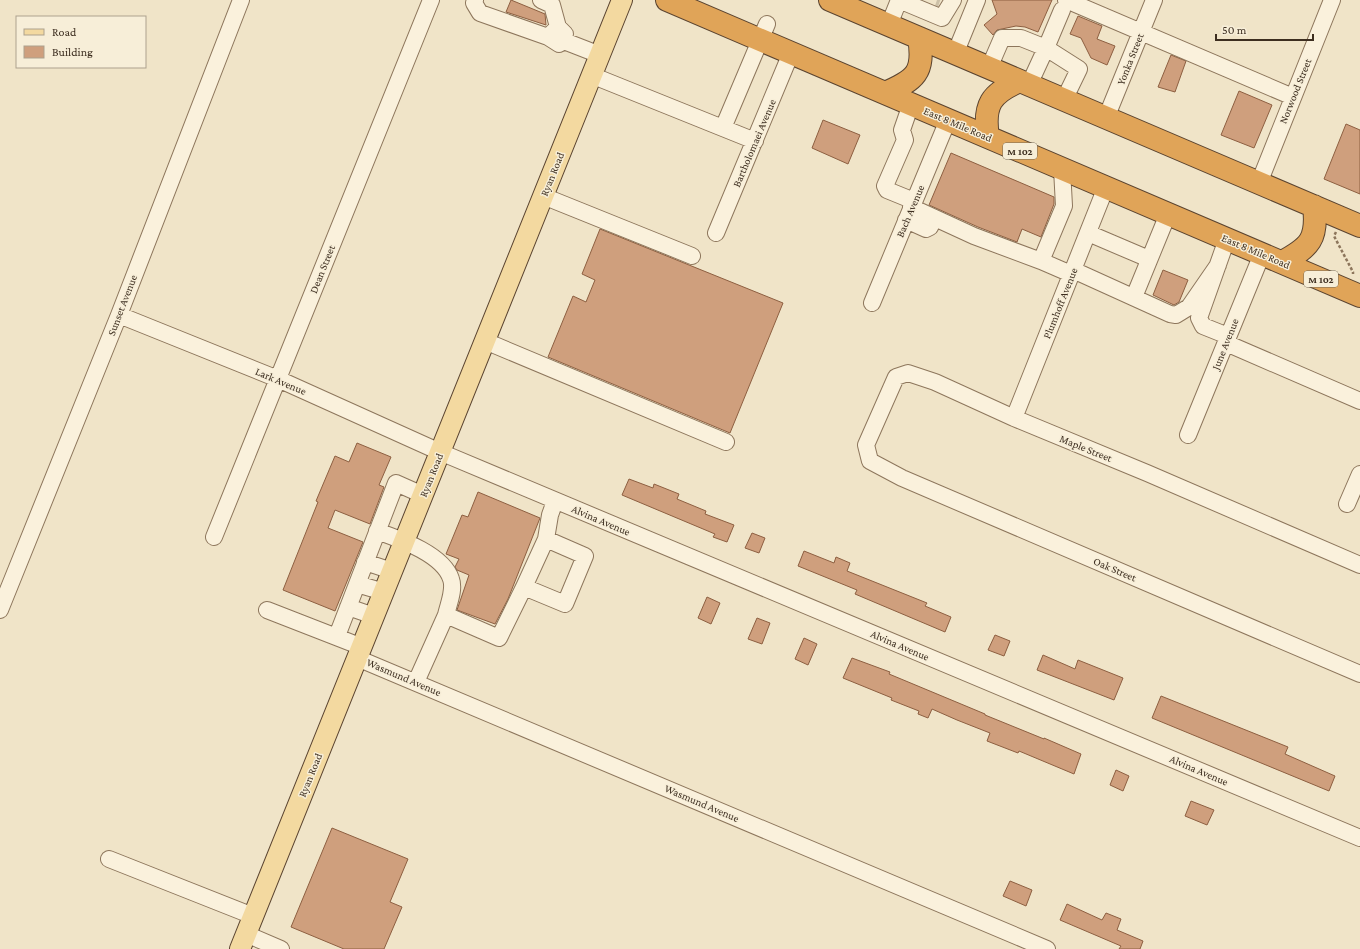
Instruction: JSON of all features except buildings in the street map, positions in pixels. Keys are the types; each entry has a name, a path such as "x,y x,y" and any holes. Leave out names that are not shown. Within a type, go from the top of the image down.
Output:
{"highway":[{"name":"East 8 Mile Road","path":"666,0 763,32 791,53 1262,254 1356,286"},
{"path":"830,0 1360,226"},
{"path":"885,93 911,81 916,75 921,61 919,38"},
{"path":"988,137 986,114 992,100 1006,87 1025,83"},
{"path":"1282,262 1299,253 1312,240 1315,231 1314,206"}],"main road":[{"name":"Ryan Road","path":"246,933 622,0"}],"street":[{"name":"Sunset Avenue","path":"0,610 119,315 241,0"},
{"name":"Dean Street","path":"214,537 431,0"},
{"path":"475,0 474,3 480,13 557,35 600,55"},
{"path":"889,25 899,0 942,18 948,2 974,7 955,54"},
{"name":"Yonka Street","path":"1106,118 1154,0"},
{"name":"Norwood Street","path":"1258,183 1332,0"},
{"path":"549,2 557,35"},
{"path":"1025,83 1046,48 1064,5 1141,32 1293,97"},
{"path":"723,128 763,32"},
{"path":"989,68 1002,38 1021,38 1046,48 1080,69 1064,100"},
{"name":"Bartholomaei Avenue","path":"716,233 791,53"},
{"path":"591,74 755,141"},
{"path":"911,104 902,130 905,140 885,186 887,190 910,210 934,218 974,236 1072,272 1134,297 1170,314 1176,315 1189,307 1218,265"},
{"name":"Bach Avenue","path":"872,303 948,120"},
{"path":"1041,261 1064,206 1062,169"},
{"name":"Plumhoff Avenue","path":"1014,418 1106,187"},
{"path":"543,196 692,256"},
{"path":"1134,297 1168,214"},
{"path":"1088,232 1149,259"},
{"path":"1228,239 1199,318 1203,326 1227,340 1360,401"},
{"name":"June Avenue","path":"1188,435 1262,254"},
{"name":"Lark Avenue","path":"119,315 278,379 440,452"},
{"path":"484,341 726,442"},
{"name":"Maple Street","path":"870,461 866,445 896,377 908,372 935,382 1014,418 1147,473 1360,565"},
{"name":"Alvina Avenue","path":"440,452 1360,838"},
{"name":"Oak Street","path":"870,461 902,478 1360,674"},
{"path":"1347,504 1360,474"},
{"path":"337,636 396,483 423,495"},
{"path":"446,616 499,638 546,539 550,515 555,501"},
{"path":"377,531 423,551 438,562 451,579 452,590 446,616 416,682"},
{"path":"524,587 565,604 585,556 546,539"},
{"path":"365,562 392,571"},
{"path":"357,584 384,592"},
{"path":"348,607 374,616"},
{"name":"Wasmund Avenue","path":"267,610 337,636 360,652 416,682 1047,949"},
{"path":"109,858 246,933 281,949"}],"path":[{"path":"1336,232 1334,236 1353,272 1356,286"}]}
